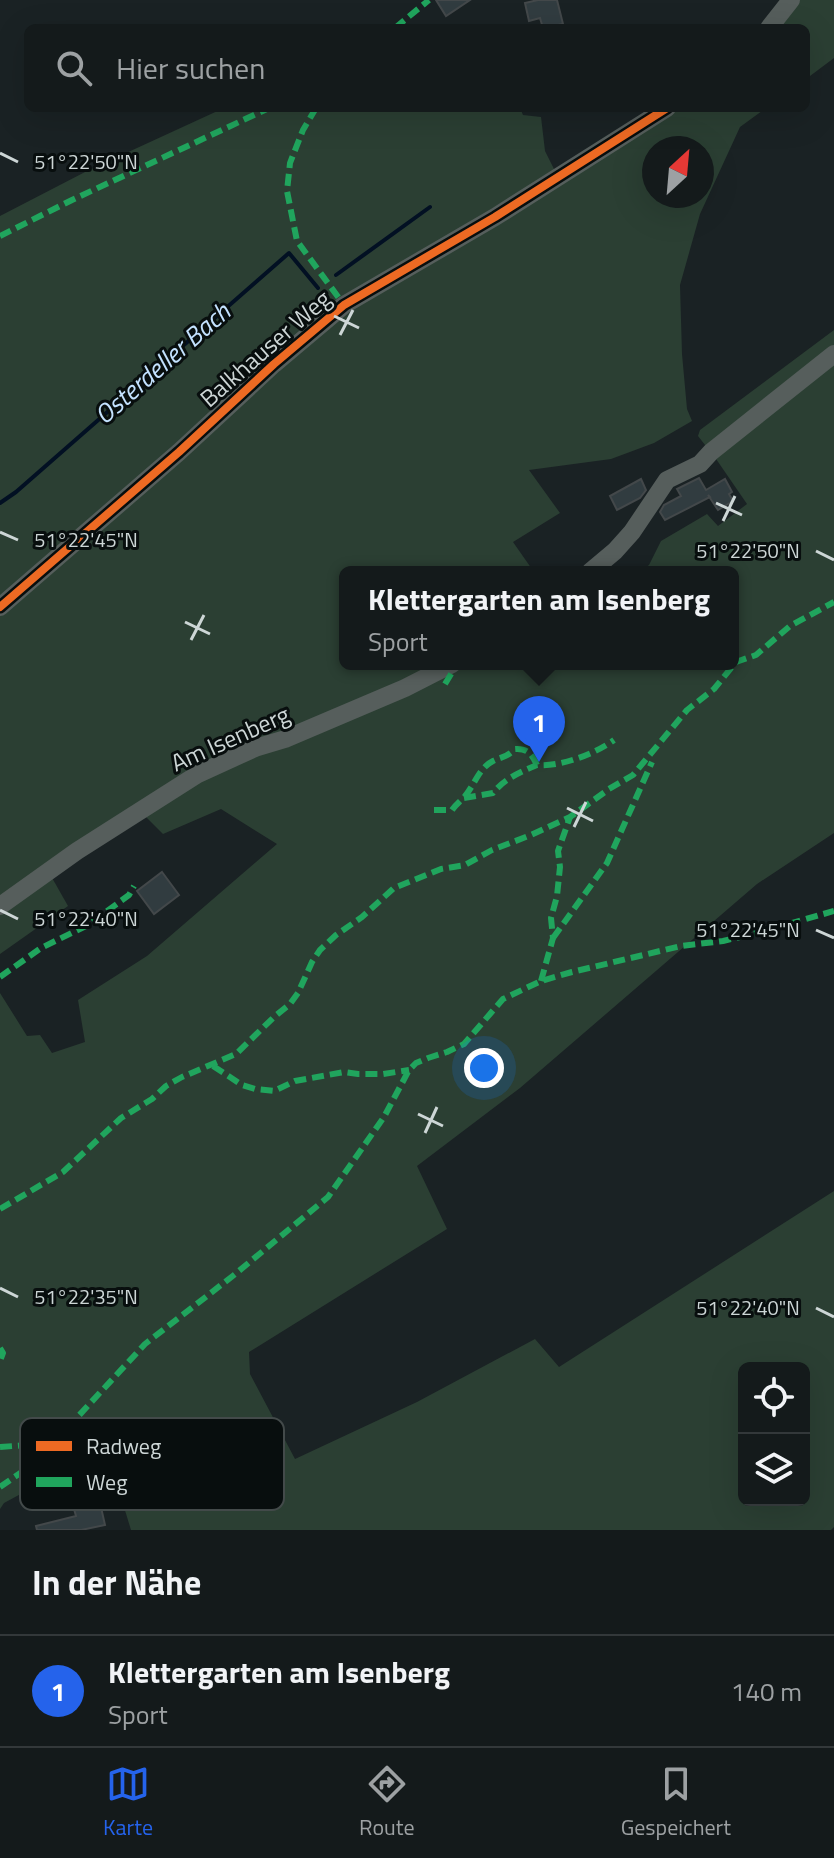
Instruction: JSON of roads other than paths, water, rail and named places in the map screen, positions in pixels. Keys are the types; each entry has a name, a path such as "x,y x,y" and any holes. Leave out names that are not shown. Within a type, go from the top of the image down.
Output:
{"street":[{"path":"772,24 791,0"},
{"name":"Balkhauser Weg","path":"0,607 344,305 495,217 661,112"},
{"path":"597,566 632,532 667,480 700,464 834,354"},
{"name":"Am Isenberg","path":"0,906 77,851 198,774 393,693 440,670"}],"waterway":[{"name":"Osterdeller Bach","path":"336,275 430,207"},
{"name":"Osterdeller Bach","path":"0,503 289,253 318,288"}],"place":[{"name":"Klettergarten am Isenberg","path":"539,762"}]}
